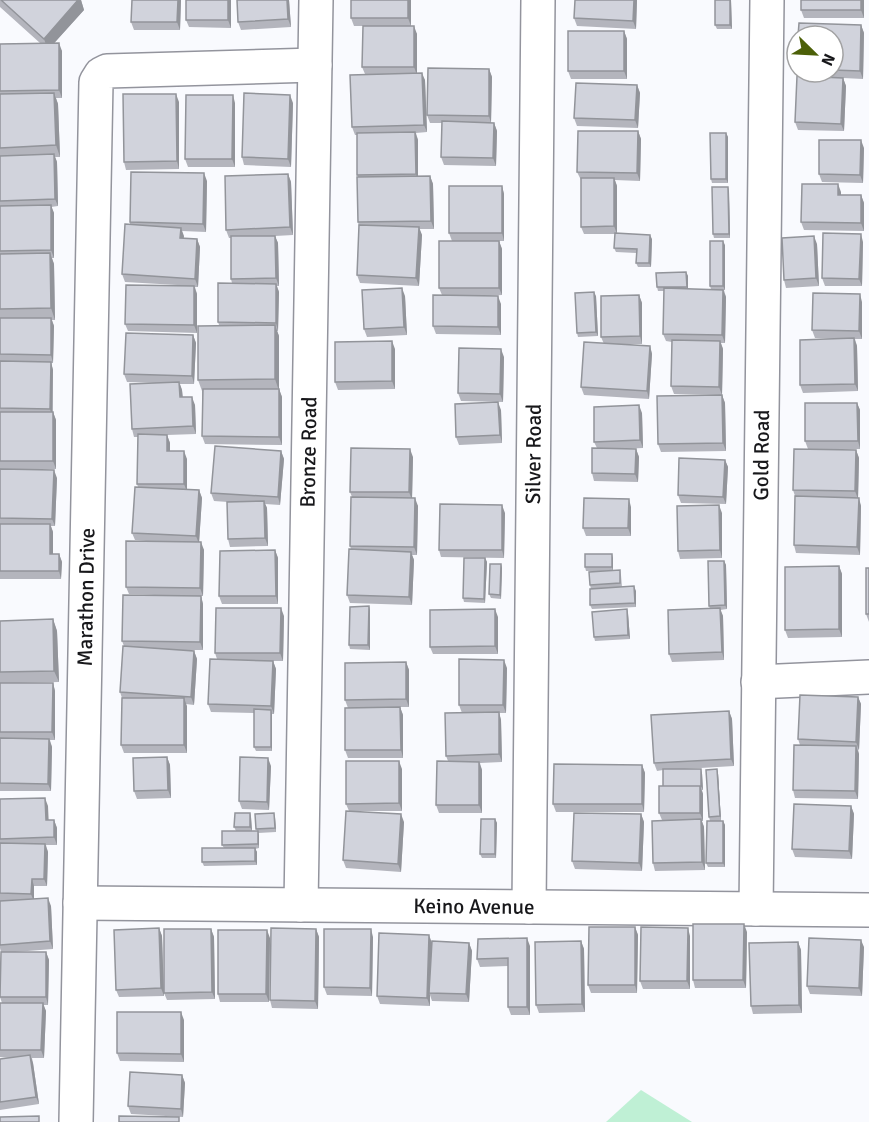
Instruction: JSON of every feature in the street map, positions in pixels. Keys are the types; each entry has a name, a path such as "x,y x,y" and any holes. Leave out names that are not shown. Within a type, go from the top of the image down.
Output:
{"street":[{"name":"Bronze Road","path":"301,905 316,0"},
{"name":"Silver Road","path":"529,907 538,0"},
{"name":"Gold Road","path":"756,909 767,0"},
{"name":"Marathon Drive","path":"76,1122 96,82 101,74 107,71 315,65"},
{"path":"759,682 869,676"},
{"name":"Keino Avenue","path":"80,903 869,910"}],"green space":[{"path":"641,1090 692,1122 606,1122"}],"building":[{"path":"1,0 78,0 44,39"},
{"path":"132,0 178,0 177,22 131,22"},
{"path":"186,0 228,0 228,20 186,20"},
{"path":"237,0 287,0 288,19 238,22"},
{"path":"351,0 408,0 408,18 351,18"},
{"path":"575,0 634,0 633,21 574,18"},
{"path":"715,0 730,0 730,25 715,25"},
{"path":"801,0 861,0 861,10 801,10"},
{"path":"845,24 861,25 860,71 845,70"},
{"path":"363,26 414,26 414,67 362,67"},
{"path":"568,31 624,31 624,71 568,71"},
{"path":"59,43 59,90 0,91 0,44"},
{"path":"428,68 489,69 489,116 427,115"},
{"path":"422,73 424,125 352,127 350,75"},
{"path":"576,83 637,85 635,120 574,118"},
{"path":"797,84 843,84 841,124 795,122"},
{"path":"54,93 56,145 0,148 0,94"},
{"path":"244,93 290,95 288,159 242,157"},
{"path":"123,94 176,94 177,161 124,162"},
{"path":"186,95 233,95 232,159 185,159"},
{"path":"442,121 494,123 493,158 441,157"},
{"path":"578,131 638,131 637,173 577,172"},
{"path":"415,132 416,174 357,175 357,133"},
{"path":"710,133 726,133 726,179 711,179"},
{"path":"819,140 861,140 860,175 819,174"},
{"path":"54,154 55,199 0,201 0,156"},
{"path":"131,172 204,173 203,224 130,222"},
{"path":"288,174 290,227 226,230 225,176"},
{"path":"430,176 431,221 358,222 357,177"},
{"path":"581,178 614,178 614,226 581,227"},
{"path":"802,184 838,184 838,195 861,195 861,223 801,222"},
{"path":"449,186 502,186 502,233 449,233"},
{"path":"712,187 728,187 729,234 713,234"},
{"path":"51,205 51,250 0,251 0,206"},
{"path":"125,224 181,228 180,238 197,239 195,279 122,274"},
{"path":"359,225 419,227 416,278 357,275"},
{"path":"615,233 650,235 649,263 636,263 637,249 614,248"},
{"path":"823,233 861,234 859,279 822,278"},
{"path":"231,236 275,236 276,278 231,279"},
{"path":"814,236 816,278 784,280 782,238"},
{"path":"439,241 499,241 499,288 439,288"},
{"path":"710,241 723,241 723,286 710,286"},
{"path":"50,253 51,308 0,309 0,254"},
{"path":"686,272 687,287 657,287 656,273"},
{"path":"218,283 276,284 276,323 218,322"},
{"path":"126,285 194,286 194,325 125,324"},
{"path":"402,288 404,327 364,329 362,290"},
{"path":"664,288 723,290 722,335 663,334"},
{"path":"594,292 596,332 577,333 575,293"},
{"path":"813,293 860,294 859,331 812,330"},
{"path":"433,295 498,296 498,327 433,326"},
{"path":"639,295 640,336 601,337 601,296"},
{"path":"0,318 51,318 51,355 0,354"},
{"path":"275,325 275,379 198,380 198,326"},
{"path":"126,333 193,335 192,376 124,374"},
{"path":"854,338 855,384 800,385 800,340"},
{"path":"672,340 720,341 719,387 671,386"},
{"path":"392,341 392,381 335,382 335,342"},
{"path":"584,342 650,346 647,391 581,387"},
{"path":"459,348 501,349 500,394 458,393"},
{"path":"0,361 51,362 50,409 0,408"},
{"path":"179,382 180,397 192,397 193,426 132,429 130,384"},
{"path":"203,389 279,389 279,437 202,436"},
{"path":"722,395 723,443 658,444 657,396"},
{"path":"498,402 500,435 456,437 455,404"},
{"path":"805,403 857,403 858,441 805,441"},
{"path":"639,405 640,440 594,442 594,407"},
{"path":"0,412 53,412 53,461 0,461"},
{"path":"138,434 167,435 167,451 184,451 184,484 137,484"},
{"path":"215,446 281,451 278,497 211,493"},
{"path":"351,448 410,449 409,492 350,492"},
{"path":"592,448 636,449 635,474 592,473"},
{"path":"794,449 856,450 855,491 793,490"},
{"path":"679,458 725,460 723,497 678,495"},
{"path":"0,469 54,470 52,519 0,518"},
{"path":"135,487 199,490 196,536 132,533"},
{"path":"795,496 859,498 857,547 794,545"},
{"path":"351,497 415,498 414,547 350,546"},
{"path":"584,498 629,499 628,528 583,528"},
{"path":"264,501 265,538 228,539 227,502"},
{"path":"440,504 502,505 502,550 439,550"},
{"path":"719,505 720,550 678,551 677,506"},
{"path":"0,524 50,524 50,554 59,554 59,571 0,571"},
{"path":"126,541 201,542 200,588 126,587"},
{"path":"349,549 411,552 409,597 347,595"},
{"path":"275,550 276,596 219,596 220,551"},
{"path":"585,554 612,554 612,567 585,567"},
{"path":"464,558 485,558 484,599 463,598"},
{"path":"708,561 724,561 725,605 709,606"},
{"path":"490,564 501,564 500,595 489,594"},
{"path":"839,566 839,629 785,630 785,567"},
{"path":"866,568 869,568 869,614 866,614"},
{"path":"620,570 620,583 590,585 589,572"},
{"path":"634,586 635,603 590,605 590,589"},
{"path":"123,595 201,596 200,642 122,641"},
{"path":"369,606 368,645 349,645 350,607"},
{"path":"216,608 281,608 280,653 215,653"},
{"path":"720,608 722,652 669,654 668,610"},
{"path":"495,609 495,646 430,647 430,610"},
{"path":"627,609 628,635 594,637 592,612"},
{"path":"53,619 54,671 0,672 0,621"},
{"path":"123,646 194,651 191,697 120,692"},
{"path":"210,659 273,661 271,706 208,704"},
{"path":"459,659 504,660 503,705 459,705"},
{"path":"406,662 406,699 345,700 345,663"},
{"path":"0,683 53,683 52,732 0,732"},
{"path":"800,695 858,697 856,742 798,739"},
{"path":"122,698 184,698 184,745 121,745"},
{"path":"400,707 401,750 345,750 345,708"},
{"path":"254,709 271,710 271,747 254,747"},
{"path":"729,711 731,759 654,763 651,715"},
{"path":"499,712 499,754 446,756 445,713"},
{"path":"0,738 49,739 48,784 0,783"},
{"path":"794,745 856,746 855,791 793,790"},
{"path":"167,757 168,790 134,791 133,758"},
{"path":"240,757 268,758 267,802 239,801"},
{"path":"346,761 399,761 399,803 346,804"},
{"path":"437,761 479,762 479,805 436,805"},
{"path":"554,764 642,765 642,804 553,804"},
{"path":"663,769 701,769 701,786 663,786"},
{"path":"717,769 720,816 709,817 706,770"},
{"path":"659,786 700,786 700,813 659,813"},
{"path":"45,798 46,820 54,820 54,837 0,839 0,799"},
{"path":"794,804 851,806 849,851 792,849"},
{"path":"346,811 401,814 398,864 343,860"},
{"path":"235,813 250,813 250,827 234,827"},
{"path":"274,813 275,828 256,829 255,814"},
{"path":"574,813 641,814 639,863 572,861"},
{"path":"481,819 495,819 495,854 480,854"},
{"path":"701,819 702,862 653,863 652,821"},
{"path":"707,821 723,821 723,863 706,863"},
{"path":"222,831 258,831 258,844 222,845"},
{"path":"0,843 45,844 44,879 32,879 31,894 0,893"},
{"path":"202,848 255,848 255,861 202,862"},
{"path":"48,898 50,941 0,945 0,901"},
{"path":"693,924 744,924 743,980 693,980"},
{"path":"589,927 635,927 635,985 588,985"},
{"path":"641,927 688,928 687,981 640,981"},
{"path":"159,928 161,988 116,990 114,930"},
{"path":"271,928 316,929 315,1001 270,1000"},
{"path":"164,929 211,929 212,992 164,993"},
{"path":"324,929 371,929 370,988 324,987"},
{"path":"218,930 267,930 266,994 218,994"},
{"path":"379,933 429,935 427,998 377,996"},
{"path":"527,938 527,1007 508,1007 508,958 477,959 478,939"},
{"path":"809,938 861,940 859,988 807,986"},
{"path":"432,941 469,943 466,994 429,993"},
{"path":"581,941 582,1004 536,1005 535,942"},
{"path":"798,942 799,1005 751,1006 749,943"},
{"path":"1,952 46,952 46,997 0,997"},
{"path":"0,1003 43,1003 41,1050 0,1050"},
{"path":"117,1012 181,1012 181,1054 117,1053"},
{"path":"30,1055 36,1097 0,1102 0,1059"},
{"path":"130,1072 182,1075 181,1109 128,1106"},
{"path":"39,1116 39,1122 0,1122 0,1117"},
{"path":"119,1116 179,1117 179,1122 119,1122"}]}
